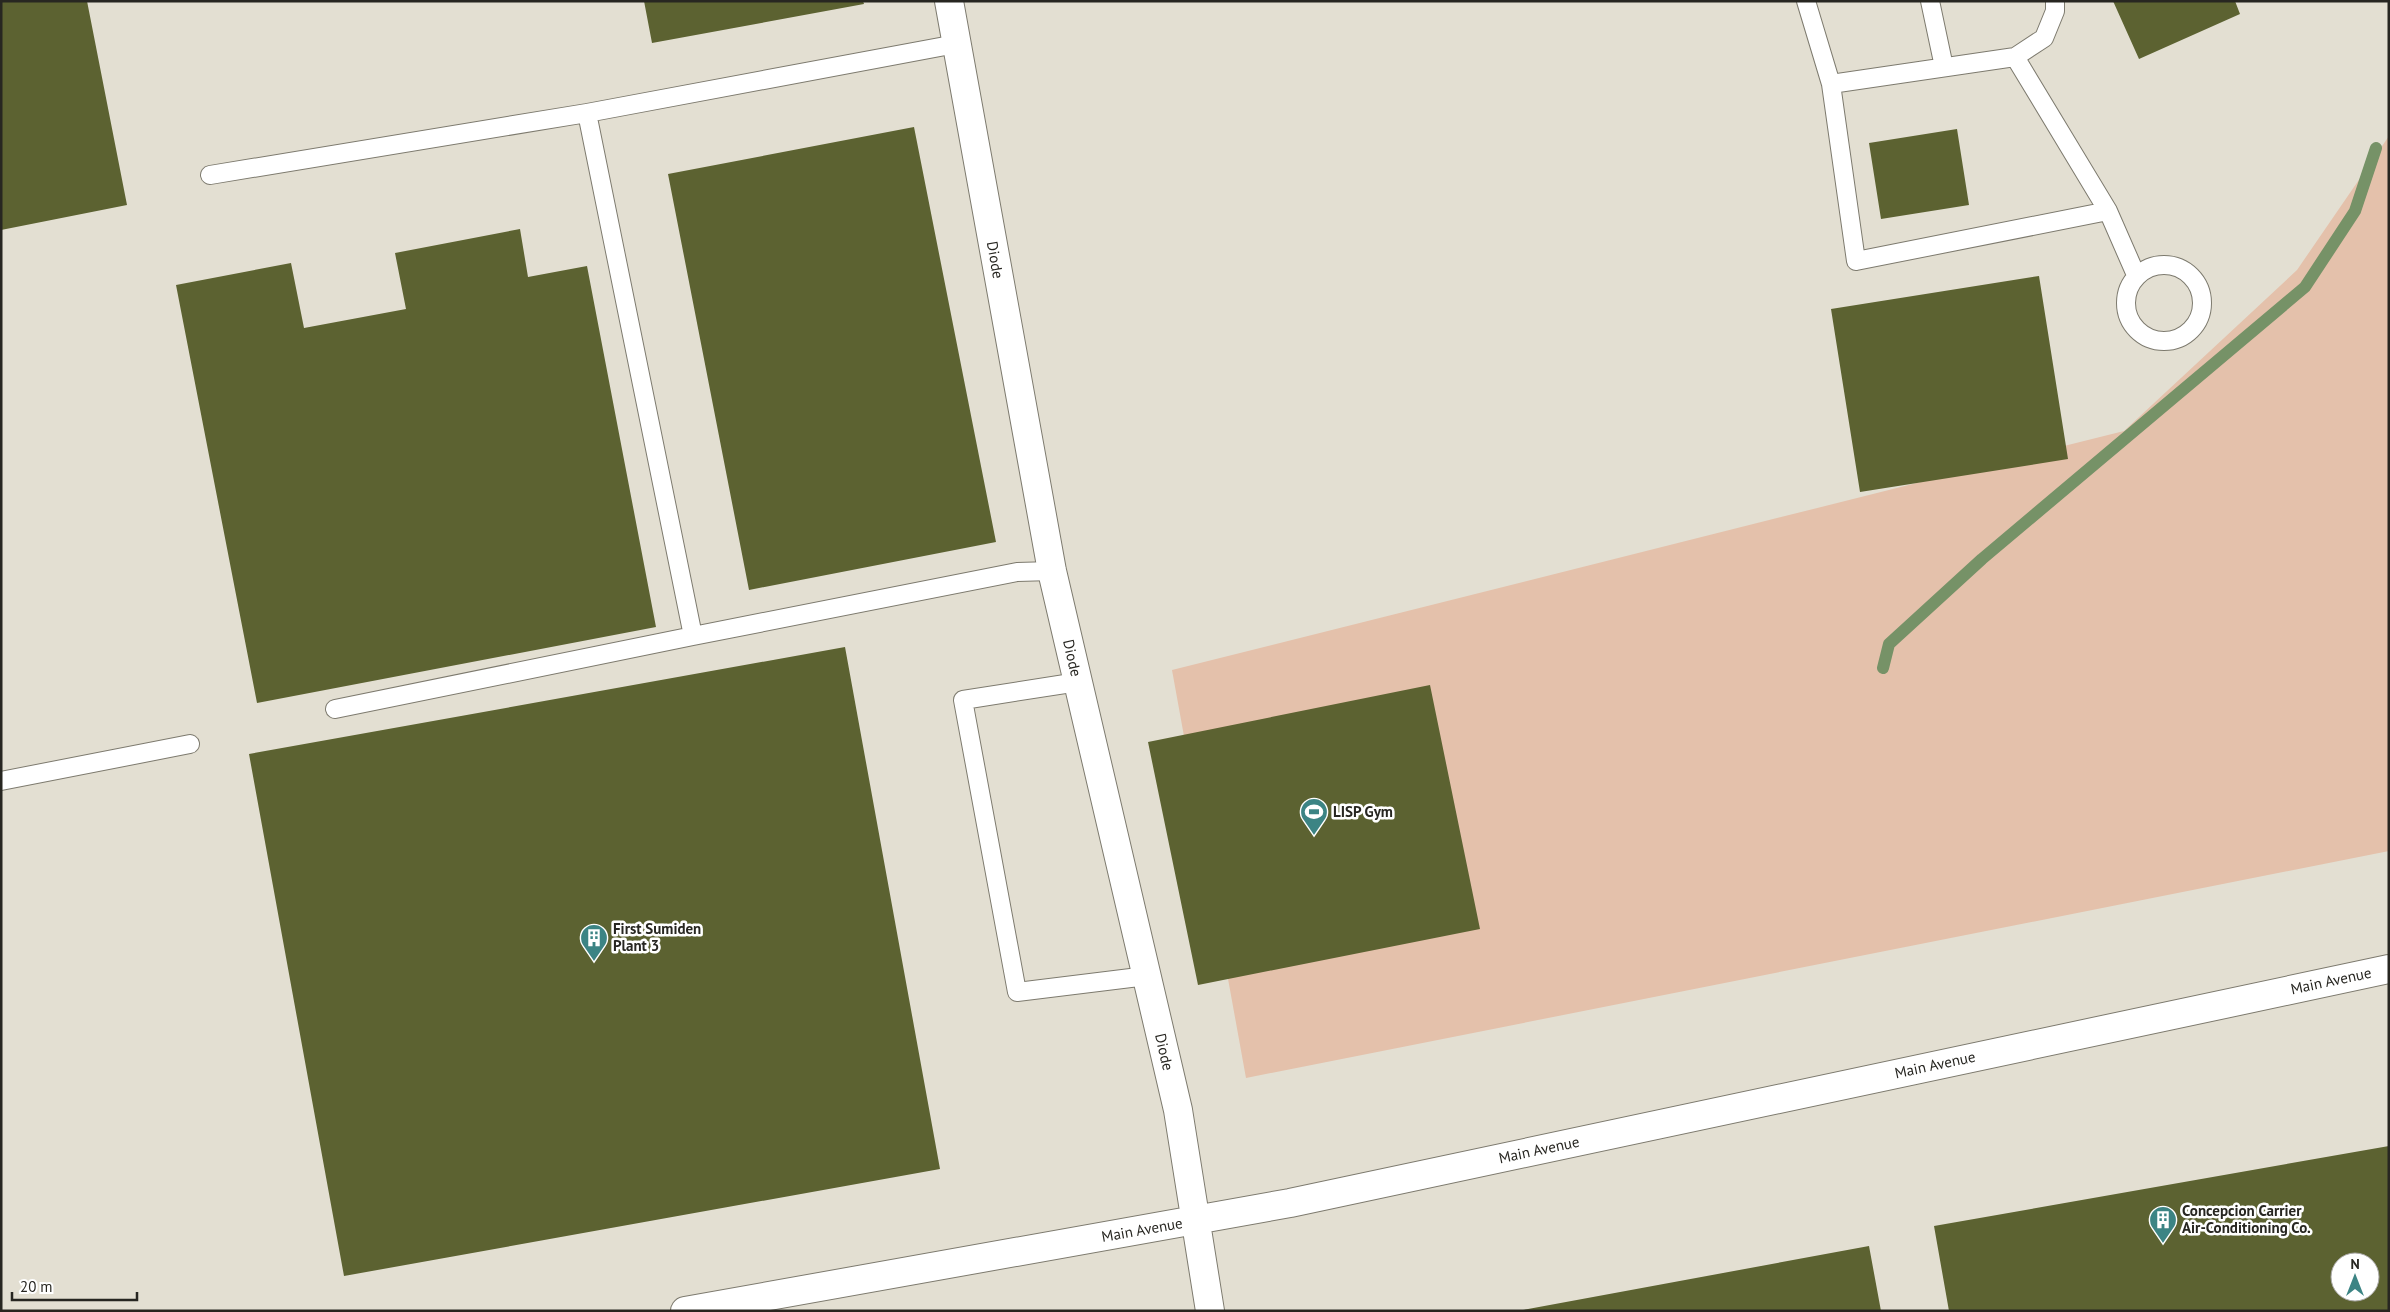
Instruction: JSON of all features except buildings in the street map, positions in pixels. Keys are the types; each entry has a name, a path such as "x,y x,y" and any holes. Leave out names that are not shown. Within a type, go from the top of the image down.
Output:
{"street":[{"name":"Diode","path":"949,1 1052,571 1178,1110 1210,1311"},
{"name":"Main Avenue","path":"685,1311 1299,1201 2389,969"}],"lane":[{"path":"1806,1 1831,84 1856,261 2108,211"},
{"path":"1930,1 1944,67"},
{"path":"1831,84 2015,57 2044,38 2055,11 2055,1"},
{"path":"210,175 587,114 956,44"},
{"path":"2015,57 2108,211 2136,275"},
{"path":"587,114 693,636"},
{"path":"2160,264 2186,271 2196,281 2201,293 2202,306 2199,319 2191,329 2181,337 2170,340 2146,337 2137,330 2129,320 2125,309 2125,297 2136,275 2160,264"},
{"path":"335,709 1017,572 1052,571"},
{"path":"1078,682 963,700 1017,992 1147,976"},
{"path":"1,781 190,744"}],"shaded area":[{"path":"2389,136 2389,851 1246,1078 1172,670 2124,431 2297,270"}],"waterway":[{"path":"1883,668 1889,644 1982,559 2305,287 2355,211 2376,148"}],"place":[{"name":"LISP Gym","path":"1314,836"},
{"name":"First Sumiden Plant 3","path":"594,962"},
{"name":"Concepcion Carrier Air-Conditioning Co.","path":"2163,1244"}]}
